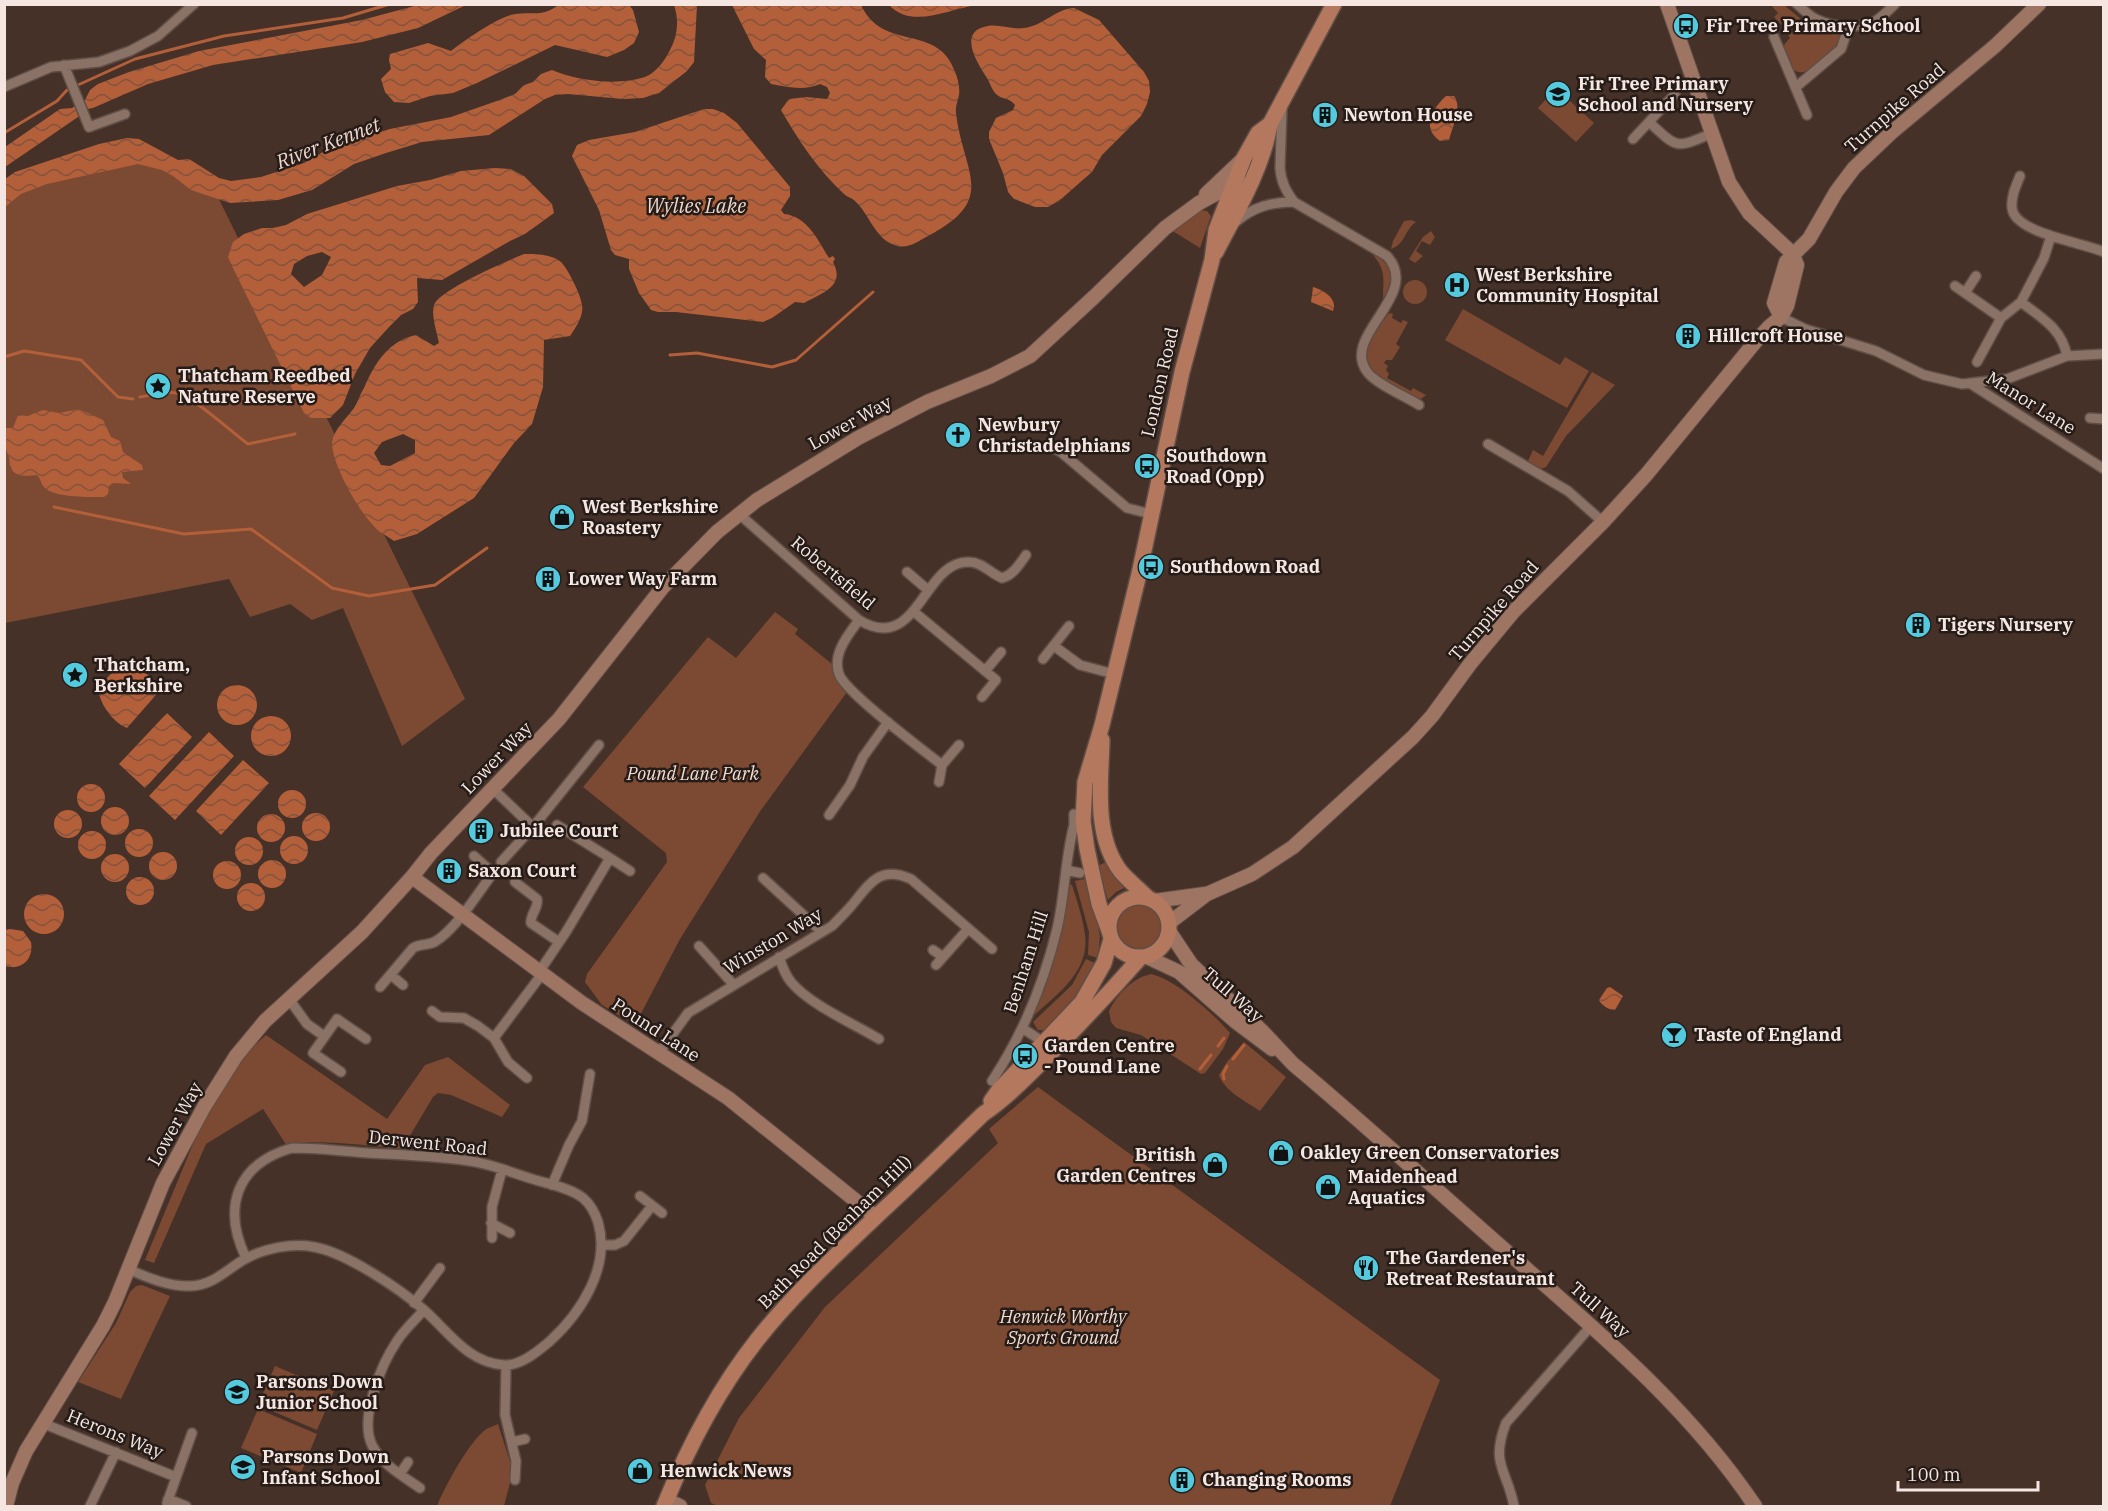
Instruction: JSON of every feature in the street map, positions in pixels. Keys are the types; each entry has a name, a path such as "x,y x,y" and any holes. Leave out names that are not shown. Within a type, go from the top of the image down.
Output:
{"main road":[{"name":"London Road","path":"1151,514 1182,372 1234,184 1267,140 1270,124 1334,4"},
{"name":"London Road","path":"1224,224 1251,161"},
{"path":"1102,725 1101,803 1107,841 1120,871 1162,908 1169,927 1161,947 1143,958 1120,950 1110,935 1099,904 1083,820 1085,782 1102,725 1151,514"},
{"path":"1110,935 1110,917 1121,902 1129,898 1151,899"},
{"name":"Bath Road (Benham Hill)","path":"1049,1046 1092,987 1104,963 1110,935"},
{"name":"Bath Road (Benham Hill)","path":"670,1504 681,1465 705,1417 738,1365 779,1313 810,1280 983,1114 998,1091 1102,1002 1143,958"}],"street":[{"path":"4,87 31,75 64,65 87,65 130,51 158,36 194,4"},
{"path":"1667,4 1729,182 1742,204 1761,226 1792,253"},
{"path":"1797,4 1816,19 1829,24 1849,26 1865,25 1876,21 1894,4"},
{"name":"Turnpike Road","path":"1169,927 1207,894 1252,874 1293,847 1380,768 1432,716 1481,650 1514,611 1603,522 1646,475 1769,327 1781,317 1774,303 1786,262 1792,253 1809,239 1843,182 1864,157 1995,46 2039,4"},
{"path":"1796,87 1841,49 1849,26"},
{"path":"1774,37 1807,115"},
{"path":"64,65 89,127 125,114"},
{"path":"1633,139 1674,94"},
{"path":"1283,100 1280,177 1285,190 1294,202 1387,256 1391,261 1396,272 1395,287 1367,337 1361,359 1372,377 1419,405"},
{"path":"1648,122 1670,142 1679,145 1713,133"},
{"name":"Lower Way","path":"1199,203 1210,189 1251,161"},
{"path":"2017,179 2013,192 2012,210 2018,220 2051,236 2103,252"},
{"name":"Lower Way","path":"6,1506 7,1491 26,1451 100,1331 115,1302 163,1183 204,1107 248,1040 289,999 347,947 412,877 431,853 559,719 663,587 717,532 757,500 796,474 927,402 991,376 1030,356 1165,228 1199,203 1234,184"},
{"path":"1199,203 1212,208 1224,224 1254,208 1278,202 1294,202"},
{"path":"1977,362 2001,318 2021,302 2044,258 2051,236"},
{"path":"1965,293 1976,276"},
{"path":"1955,286 2001,318"},
{"path":"2021,302 2059,334 2067,356"},
{"path":"1781,317 1805,329 1876,351 1924,375 1944,381 1971,384 2007,379 2067,356 2103,354"},
{"name":"Manor Lane","path":"1971,384 2103,469"},
{"path":"2090,418 2103,419"},
{"path":"1488,444 1568,491 1603,522"},
{"path":"1051,446 1127,508 1151,514"},
{"name":"Robertsfield","path":"739,514 859,620 872,626 886,628 899,624 913,612 928,590 948,569 957,564 978,563 1002,578 1008,577 1026,555"},
{"path":"907,572 928,590"},
{"path":"913,612 996,680 982,697"},
{"path":"859,620 846,637 841,649 838,663 839,675 847,686 888,722 942,765"},
{"path":"1043,659 1069,626"},
{"path":"1054,646 1080,665 1114,674"},
{"path":"985,671 1001,652"},
{"path":"829,809 850,786 863,757 888,722"},
{"path":"501,862 533,827 598,745"},
{"path":"939,782 942,765 959,745"},
{"path":"492,788 533,827"},
{"name":"Benham Hill","path":"992,1081 1022,1028 1054,940 1074,814"},
{"path":"557,825 630,871"},
{"path":"380,987 413,948 435,942 446,933 494,873 474,856"},
{"path":"494,1038 541,973 610,858"},
{"path":"1066,870 1080,873"},
{"name":"Winston Way","path":"658,1054 688,1013 822,932 848,910 875,878 890,874 911,879 992,949"},
{"name":"Pound Lane","path":"412,877 598,1014 710,1085 746,1111 876,1217"},
{"path":"763,878 822,932"},
{"path":"515,882 537,899 538,904 532,915 531,923 559,942"},
{"name":"Turnpike Road","path":"1151,899 1207,894"},
{"name":"Tull Way","path":"1169,927 1191,964 1262,1031 1293,1064 1591,1326 1685,1417 1722,1461 1755,1506"},
{"path":"936,965 968,929"},
{"path":"699,946 733,984"},
{"path":"933,950 943,957"},
{"path":"779,957 784,971 796,988 879,1039"},
{"name":"Tull Way","path":"1143,958 1179,972 1255,1038 1293,1064"},
{"path":"390,975 403,985"},
{"path":"289,999 307,1024 324,1036"},
{"path":"432,1011 440,1017 458,1017 470,1021 494,1038 512,1066 527,1078"},
{"path":"341,1072 313,1053 324,1036 337,1019 366,1039"},
{"name":"Benham Hill","path":"1022,1028 1049,1046"},
{"path":"552,1185 582,1121 584,1083 590,1074"},
{"name":"Derwent Road","path":"246,1258 238,1241 234,1222 239,1189 256,1166 292,1148 408,1155 474,1162 552,1185 584,1199 596,1216 602,1245 598,1267 591,1286 566,1325 534,1354 506,1365"},
{"path":"492,1238 492,1207 502,1170"},
{"path":"640,1196 662,1213"},
{"path":"602,1245 615,1245 624,1241 652,1206"},
{"path":"491,1223 510,1233"},
{"path":"128,1269 172,1285 192,1286 213,1281 246,1258 282,1246 315,1247 363,1269 390,1284 424,1310 462,1347 482,1359 506,1365 505,1415 517,1467 516,1480"},
{"path":"414,1303 440,1268"},
{"path":"420,1488 383,1460 372,1445 368,1430 369,1411 390,1353 398,1338 424,1310"},
{"path":"1514,1506 1500,1466 1500,1438 1506,1423 1591,1326"},
{"name":"Herons Way","path":"42,1423 176,1477"},
{"name":"Herons Way","path":"186,1506 167,1501 192,1433"},
{"path":"512,1442 525,1439"},
{"path":"90,1506 116,1452"},
{"path":"400,1474 408,1462"}],"green space":[{"path":"1771,5 1784,5 1801,19 1792,27 1788,23 1783,26 1774,17 1778,13"},
{"path":"1804,21 1811,27 1840,34 1841,38 1817,65 1810,70 1799,72 1788,63 1783,48 1790,38 1788,35"},
{"path":"1556,88 1594,123 1576,142 1538,108"},
{"name":"Thatcham Reedbed Nature Reserve","path":"115,154 212,185 465,699 402,746 343,608 312,620 290,604 250,617 229,579 5,623 5,193"},
{"path":"1200,210 1207,211 1211,216 1200,248 1171,230"},
{"path":"1404,221 1416,222 1402,241 1391,249"},
{"path":"1431,231 1435,237 1430,245 1422,241 1416,251 1423,256 1415,263 1409,259 1423,237"},
{"path":"1370,251 1383,261 1390,271 1390,284 1383,299 1382,269"},
{"path":"1415,280 1424,283 1427,292 1424,301 1415,304 1406,301 1403,292 1406,283"},
{"path":"1463,309 1560,365 1565,357 1589,371 1567,408 1445,340"},
{"path":"1391,313 1392,318 1401,323 1403,320 1408,322 1396,344 1400,347 1392,360 1386,360 1384,363 1388,366 1387,378 1411,391 1413,388 1426,395 1421,399 1380,377 1368,363 1368,348 1371,339 1382,319 1384,320"},
{"path":"1592,372 1615,385 1566,436 1546,467 1540,469 1528,461 1533,450 1543,456"},
{"name":"Pound Lane Park","path":"775,612 798,629 795,634 832,664 834,677 847,692 761,810 680,939 635,1025 602,1005 585,982 587,974 667,862 666,853 583,787 708,637 736,658"},
{"path":"1106,862 1124,888 1108,900 1098,866"},
{"path":"1089,878 1100,937 1098,958 1088,955 1089,932 1075,881"},
{"path":"1069,884 1072,885 1084,929 1085,948 1082,960 1069,982 1032,1017 1061,926"},
{"path":"1139,904 1155,911 1162,927 1155,943 1139,950 1123,943 1116,927 1123,911"},
{"path":"1086,959 1097,964 1077,998 1047,1030 1038,1030 1033,1022 1072,985"},
{"path":"1151,974 1161,977 1182,990 1204,1007 1230,1033 1223,1049 1205,1073 1201,1074 1141,1035 1116,1028 1111,1022 1109,1011 1121,993 1131,983"},
{"path":"266,1035 387,1119 425,1065 448,1057 510,1105 502,1117 451,1095 438,1093 433,1097 402,1149 324,1142 295,1143 287,1146 263,1109 206,1144 154,1263 145,1260 198,1132 243,1056"},
{"path":"1244,1042 1286,1077 1260,1111 1231,1091 1219,1075"},
{"name":"Henwick Worthy Sports Ground","path":"1038,1087 1440,1380 1390,1506 718,1506 711,1503 705,1485 739,1418 825,1307 998,1143 989,1129"},
{"path":"142,1285 170,1296 121,1399 78,1382 116,1323 130,1292 136,1286"},
{"path":"275,1366 334,1391 317,1430 258,1405"},
{"path":"258,1409 317,1434 301,1473 241,1448"},
{"path":"498,1424 513,1471 504,1506 437,1506 451,1477 472,1444 485,1430"}],"water":[{"path":"560,4 629,5 633,10 639,32 634,43 607,57 555,45 453,93 430,96 409,103 394,102 385,92 381,79 391,69 390,54 428,43 451,51 473,35 508,16 543,13"},
{"path":"418,5 466,5 418,28 362,42 213,65 148,84 93,108 82,110 78,117 5,167 5,147 60,109 72,108 85,100 90,90 98,84 199,51 362,20"},
{"path":"674,5 697,5 694,62 687,71 659,93 643,98 555,95 489,135 422,142 386,153 354,164 312,190 278,200 230,203 191,190 162,170 138,164 47,184 21,194 5,207 5,179 15,172 99,144 127,138 139,139 178,160 189,159 219,178 231,181 261,177 304,163 328,149 390,129 451,117 515,94 524,85 552,70 573,77 611,82 645,77 660,66 673,44 677,28"},
{"path":"732,5 861,5 871,20 883,29 924,41 936,47 947,57 956,74 958,84 956,113 971,183 970,197 963,210 950,223 912,245 903,247 894,245 882,237 854,200 844,194 818,165 781,110 789,99 806,97 827,99 830,93 827,87 820,84 802,88 771,84 765,77 766,60 754,49"},
{"path":"889,5 977,5 920,17 898,12"},
{"path":"1074,8 1099,20 1144,72 1149,81 1150,92 1141,116 1102,155 1092,172 1059,201 1048,207 1035,207 1014,199 1008,192 989,139 989,132 996,118 1013,110 1015,105 995,92 975,57 971,41 978,29 988,26 1031,27 1061,11"},
{"path":"1446,96 1454,96 1457,112 1449,140 1440,141 1434,136 1430,124 1436,107"},
{"name":"Wylies Lake","path":"704,109 724,113 737,123 790,187 790,196 781,210 784,214 799,219 805,224 829,258 833,256 835,259 833,262 836,277 830,288 804,303 795,302 763,322 651,310 639,293 629,269 629,259 615,255 611,250 599,210 572,156 577,145 589,140 635,132"},
{"path":"511,169 524,176 552,204 554,213 525,234 442,280 417,278 418,302 413,309 401,315 370,348 355,374 343,405 330,418 311,418 304,413 228,257 233,242 244,234 262,228 286,225 307,214 397,186 461,171","holes":["322,252 331,257 322,275 304,287 291,274 294,264 307,256"]},
{"path":"524,254 553,257 564,265 581,301 582,313 579,321 570,336 544,340 543,387 532,424 514,443 474,498 417,534 394,541 374,527 359,508 346,485 333,452 332,443 335,433 355,406 378,362 390,348 416,335 434,346 439,343 433,314 434,305 439,299 460,284","holes":["403,434 415,440 415,453 390,466 381,465 374,453 382,442"]},
{"path":"1313,287 1332,299 1333,311 1311,302"},
{"path":"79,409 103,420 111,437 120,441 123,452 142,465 143,470 122,472 123,478 131,484 113,483 104,497 72,496 49,491 37,475 18,475 10,465 5,443 5,428 13,428 18,415 28,416 43,410 59,413"},
{"path":"128,666 143,671 162,688 127,728 109,714 99,694 109,676"},
{"path":"237,685 251,691 257,705 251,719 237,725 223,719 217,705 223,691"},
{"path":"167,713 192,737 145,788 119,764"},
{"path":"271,716 285,722 291,736 285,750 271,756 257,750 251,736 257,722"},
{"path":"209,732 234,756 175,820 149,796"},
{"path":"243,760 269,783 221,835 196,811"},
{"path":"91,784 101,788 105,798 101,808 91,812 81,808 77,798 81,788"},
{"path":"292,790 302,794 306,804 302,814 292,818 282,814 278,804 282,794"},
{"path":"115,807 125,811 129,821 125,831 115,835 105,831 101,821 105,811"},
{"path":"68,810 78,814 82,824 78,834 68,838 58,834 54,824 58,814"},
{"path":"316,813 326,817 330,827 326,837 316,841 306,837 302,827 306,817"},
{"path":"271,814 281,818 285,828 281,838 271,842 261,838 257,828 261,818"},
{"path":"139,829 149,833 153,843 149,853 139,857 129,853 125,843 129,833"},
{"path":"92,831 102,835 106,845 102,855 92,859 82,855 78,845 82,835"},
{"path":"294,836 304,840 308,850 304,860 294,864 284,860 280,850 284,840"},
{"path":"249,837 259,841 263,851 259,861 249,865 239,861 235,851 239,841"},
{"path":"163,852 173,856 177,866 173,876 163,880 153,876 149,866 153,856"},
{"path":"115,854 125,858 129,868 125,878 115,882 105,878 101,868 105,858"},
{"path":"272,860 282,864 286,874 282,884 272,888 262,884 258,874 262,864"},
{"path":"227,861 237,865 241,875 237,885 227,889 217,885 213,875 217,865"},
{"path":"140,877 150,881 154,891 150,901 140,905 130,901 126,891 130,881"},
{"path":"251,883 261,887 265,897 261,907 251,911 241,907 237,897 241,887"},
{"path":"44,894 58,900 64,914 58,928 44,934 30,928 24,914 30,900"},
{"path":"5,930 23,931 31,942 29,958 17,967 5,966"},
{"path":"1610,987 1623,996 1615,1010 1601,1004 1599,1000"}],"waterway":[{"path":"4,133 57,101 67,90 135,59 224,36 343,18 390,4"},
{"path":"670,355 697,353 772,367 796,360 873,292"},
{"path":"4,357 24,351 81,360 118,397 133,399"},
{"path":"140,397 168,392 183,395 248,444 295,434"},
{"path":"54,507 184,534 251,529 332,588 369,596 435,585 487,548"},
{"path":"1218,1046 1224,1038"},
{"path":"1233,1059 1244,1045"},
{"path":"1200,1069 1211,1055"},
{"path":"1224,1079 1223,1074 1227,1066"}],"place":[{"name":"Fir Tree Primary School","path":"1686,26"},
{"name":"Fir Tree Primary School and Nursery","path":"1558,94"},
{"name":"Newton House","path":"1325,115"},
{"name":"West Berkshire Community Hospital","path":"1457,285"},
{"name":"Hillcroft House","path":"1688,336"},
{"name":"Thatcham Reedbed Nature Reserve","path":"158,386"},
{"name":"Newbury Christadelphians","path":"958,435"},
{"name":"Southdown Road (Opp)","path":"1147,466"},
{"name":"West Berkshire Roastery","path":"562,517"},
{"name":"Southdown Road","path":"1151,567"},
{"name":"Lower Way Farm","path":"548,579"},
{"name":"Tigers Nursery","path":"1918,625"},
{"name":"Thatcham, Berkshire","path":"75,675"},
{"name":"Jubilee Court","path":"481,831"},
{"name":"Saxon Court","path":"449,871"},
{"name":"Taste of England","path":"1674,1035"},
{"name":"Garden Centre - Pound Lane","path":"1025,1056"},
{"name":"Oakley Green Conservatories","path":"1281,1153"},
{"name":"British Garden Centres","path":"1215,1165"},
{"name":"Maidenhead Aquatics","path":"1328,1187"},
{"name":"The Gardener's Retreat Restaurant","path":"1366,1268"},
{"name":"Parsons Down Junior School","path":"237,1392"},
{"name":"Parsons Down Infant School","path":"243,1467"},
{"name":"Henwick News","path":"640,1471"},
{"name":"Changing Rooms","path":"1182,1480"}],"water label":[{"name":"River Kennet","path":"328,143"}]}
